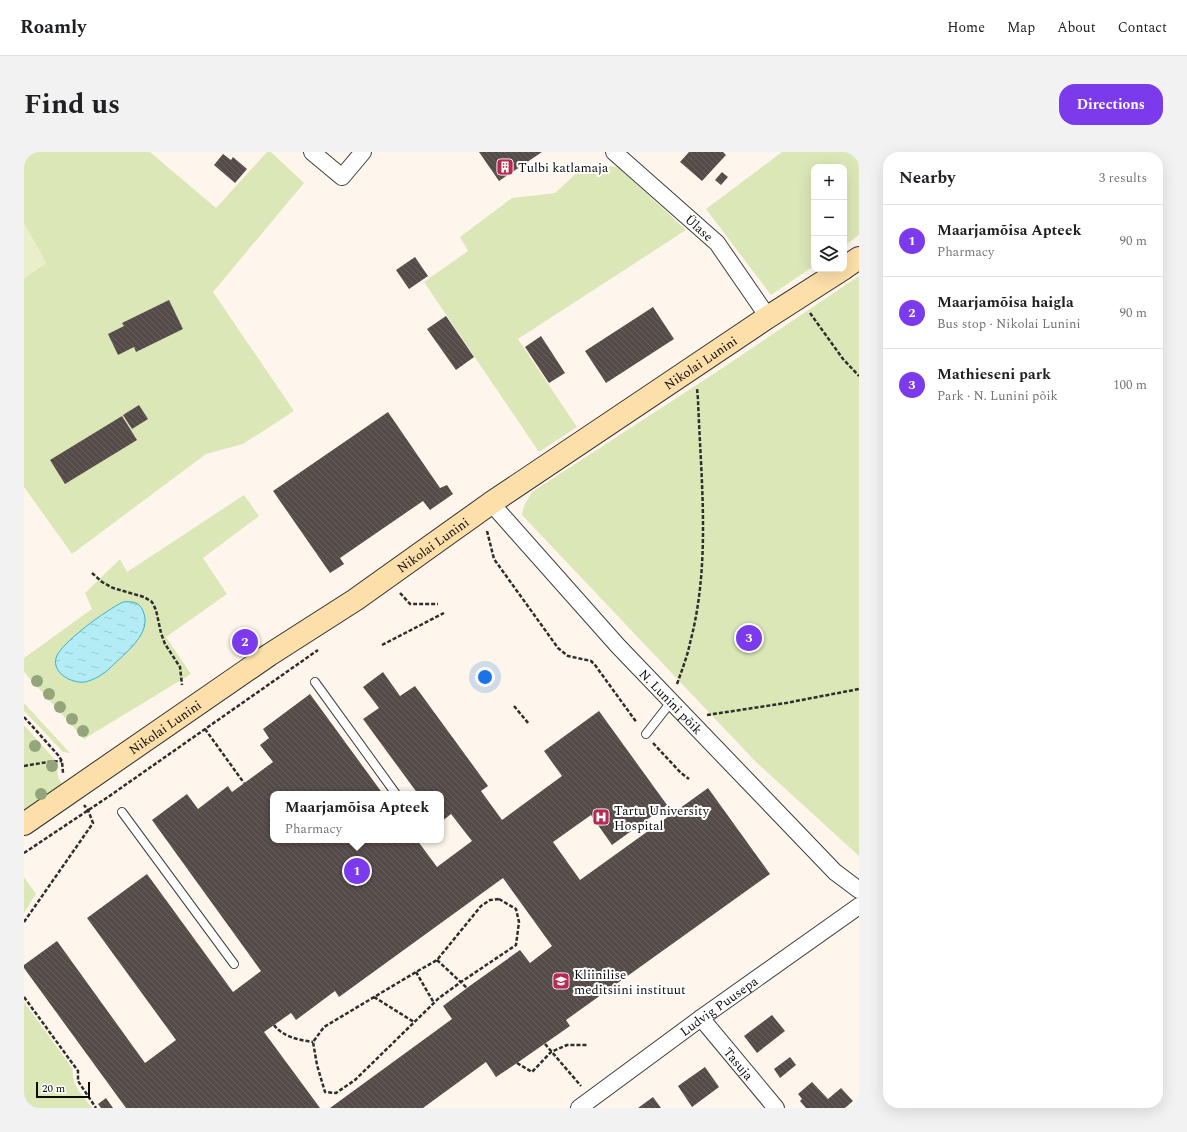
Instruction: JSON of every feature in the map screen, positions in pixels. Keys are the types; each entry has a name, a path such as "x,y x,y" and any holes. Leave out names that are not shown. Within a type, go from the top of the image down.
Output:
{"street":[{"path":"312,152 342,177 363,152"},
{"name":"Ülase","path":"614,152 717,243 768,317"},
{"name":"Nikolai Lunini","path":"847,267 859,258"},
{"name":"Nikolai Lunini","path":"24,824 262,660 498,511 694,368 768,317 839,272"},
{"name":"N. Lunini põik","path":"498,511 618,646 835,872 859,890"},
{"name":"Ludvig Puusepa","path":"585,1103 701,1018 859,906"},
{"name":"Tasuja","path":"701,1018 776,1108"}],"lane":[{"path":"315,682 394,791"},
{"path":"646,734 672,702"},
{"path":"122,812 234,964"}],"path":[{"path":"799,298 843,358 859,376"},
{"path":"672,702 690,643 696,612 700,578 703,498 698,400 694,368"},
{"path":"480,534 486,530 498,511"},
{"path":"486,530 494,559 558,648 568,656 591,662 595,665 646,734 681,773 689,779"},
{"path":"92,573 102,582 113,588 144,597 152,602 156,610 165,644 180,667 182,685"},
{"path":"398,591 410,604 438,604"},
{"path":"382,645 444,613"},
{"path":"24,853 205,729 320,647"},
{"path":"687,718 786,703 859,689"},
{"path":"514,706 529,724"},
{"path":"24,717 58,754 62,761 63,777 72,791 88,810 93,823 24,922"},
{"path":"205,729 244,783"},
{"path":"24,766 62,761"},
{"path":"500,899 516,909 519,922 516,945 461,982 434,1003 355,1080 336,1093 325,1092 317,1065 314,1042 324,1027 416,972 437,960 481,906 490,900 500,899"},
{"path":"437,960 467,988"},
{"path":"416,972 434,1003"},
{"path":"24,997 78,1070 78,1081 96,1108"},
{"path":"374,997 414,1022"},
{"path":"274,1025 278,1031 296,1040 314,1042"},
{"path":"544,1044 585,1103"},
{"path":"517,1063 532,1072 551,1052 567,1044 588,1045"}],"green space":[{"path":"24,152 150,152 216,208 267,152 271,152 304,183 213,292 294,411 243,444 206,454 72,554 24,487 24,278 46,263 24,224"},
{"path":"782,152 859,152 859,235 847,244 847,164 811,164 811,268 771,295 706,209"},
{"path":"598,165 618,167 686,230 518,339 577,427 539,452 424,282 468,251 460,237 512,198 555,193 583,167"},
{"path":"24,224 46,263 24,278"},
{"path":"859,276 859,856 755,761 522,515 524,506 532,492 715,373"},
{"path":"244,495 259,516 203,558 227,594 166,637 191,674 84,739 24,672 24,658 92,609 85,593 120,559 127,572"},
{"path":"24,703 70,753 63,752 24,711"},
{"path":"24,725 56,761 58,777 63,786 24,810"},
{"path":"24,877 36,894 24,913"},
{"path":"24,1002 73,1069 76,1085 92,1108 24,1108"}],"water":[{"path":"123,602 135,603 140,606 145,619 141,635 130,649 108,670 85,682 74,681 60,673 57,668 56,658 66,644 85,627"}],"building":[{"name":"Tulbi katlamaja","path":"479,152 542,152 499,181"},
{"path":"689,152 723,152 726,155 702,181 680,162"},
{"path":"223,154 231,160 233,157 247,169 235,183 214,165"},
{"path":"722,172 728,177 721,185 715,180"},
{"path":"415,257 428,276 409,289 396,270"},
{"path":"169,300 183,329 136,352 134,347 118,355 108,334 124,326 122,323"},
{"path":"653,307 674,339 606,383 585,351"},
{"path":"446,316 474,357 456,370 427,329"},
{"path":"541,336 565,373 549,383 525,347"},
{"path":"139,405 148,419 132,429 123,415"},
{"path":"388,412 440,488 447,485 453,494 430,510 423,501 340,558 344,564 330,573 273,491"},
{"path":"122,416 137,440 65,484 50,460"},
{"path":"383,672 400,696 415,686 488,786 481,791 502,820 562,776 544,751 599,711 667,805 612,845 591,815 553,842 580,880 708,788 770,874 566,1020 570,1026 517,1063 496,1077 486,1062 423,1108 330,1108 452,1019 443,1006 471,985 520,950 530,963 552,946 503,878 339,997 335,991 296,1020 291,1013 264,1032 320,1108 126,1108 24,968 24,965 57,941 145,1063 176,1040 87,918 147,874 233,992 261,971 152,820 187,794 198,809 228,786 232,792 273,762 260,745 269,738 263,729 310,694 381,791 270,791 270,843 419,843 437,867 472,841 451,814 444,820 444,791 416,791 363,719 379,708 363,687"},
{"path":"772,1015 785,1031 757,1053 744,1036"},
{"path":"790,1057 796,1065 780,1078 774,1069"},
{"path":"705,1067 719,1087 692,1107 678,1086"},
{"path":"812,1082 828,1099 841,1088 853,1101 845,1108 806,1108 800,1101 802,1099 798,1094"},
{"path":"653,1097 661,1108 638,1108"},
{"path":"106,1098 113,1108 101,1108 98,1104"}],"place":[{"name":"Tulbi katlamaja","path":"505,167"},
{"name":"Mathieseni park","path":"749,638"},
{"name":"Maarjamõisa haigla","path":"245,642"},
{"name":"Tartu University Hospital","path":"601,817"},
{"name":"Maarjamõisa Apteek","path":"357,871"},
{"name":"Kliinilise meditsiini instituut","path":"561,981"}]}
